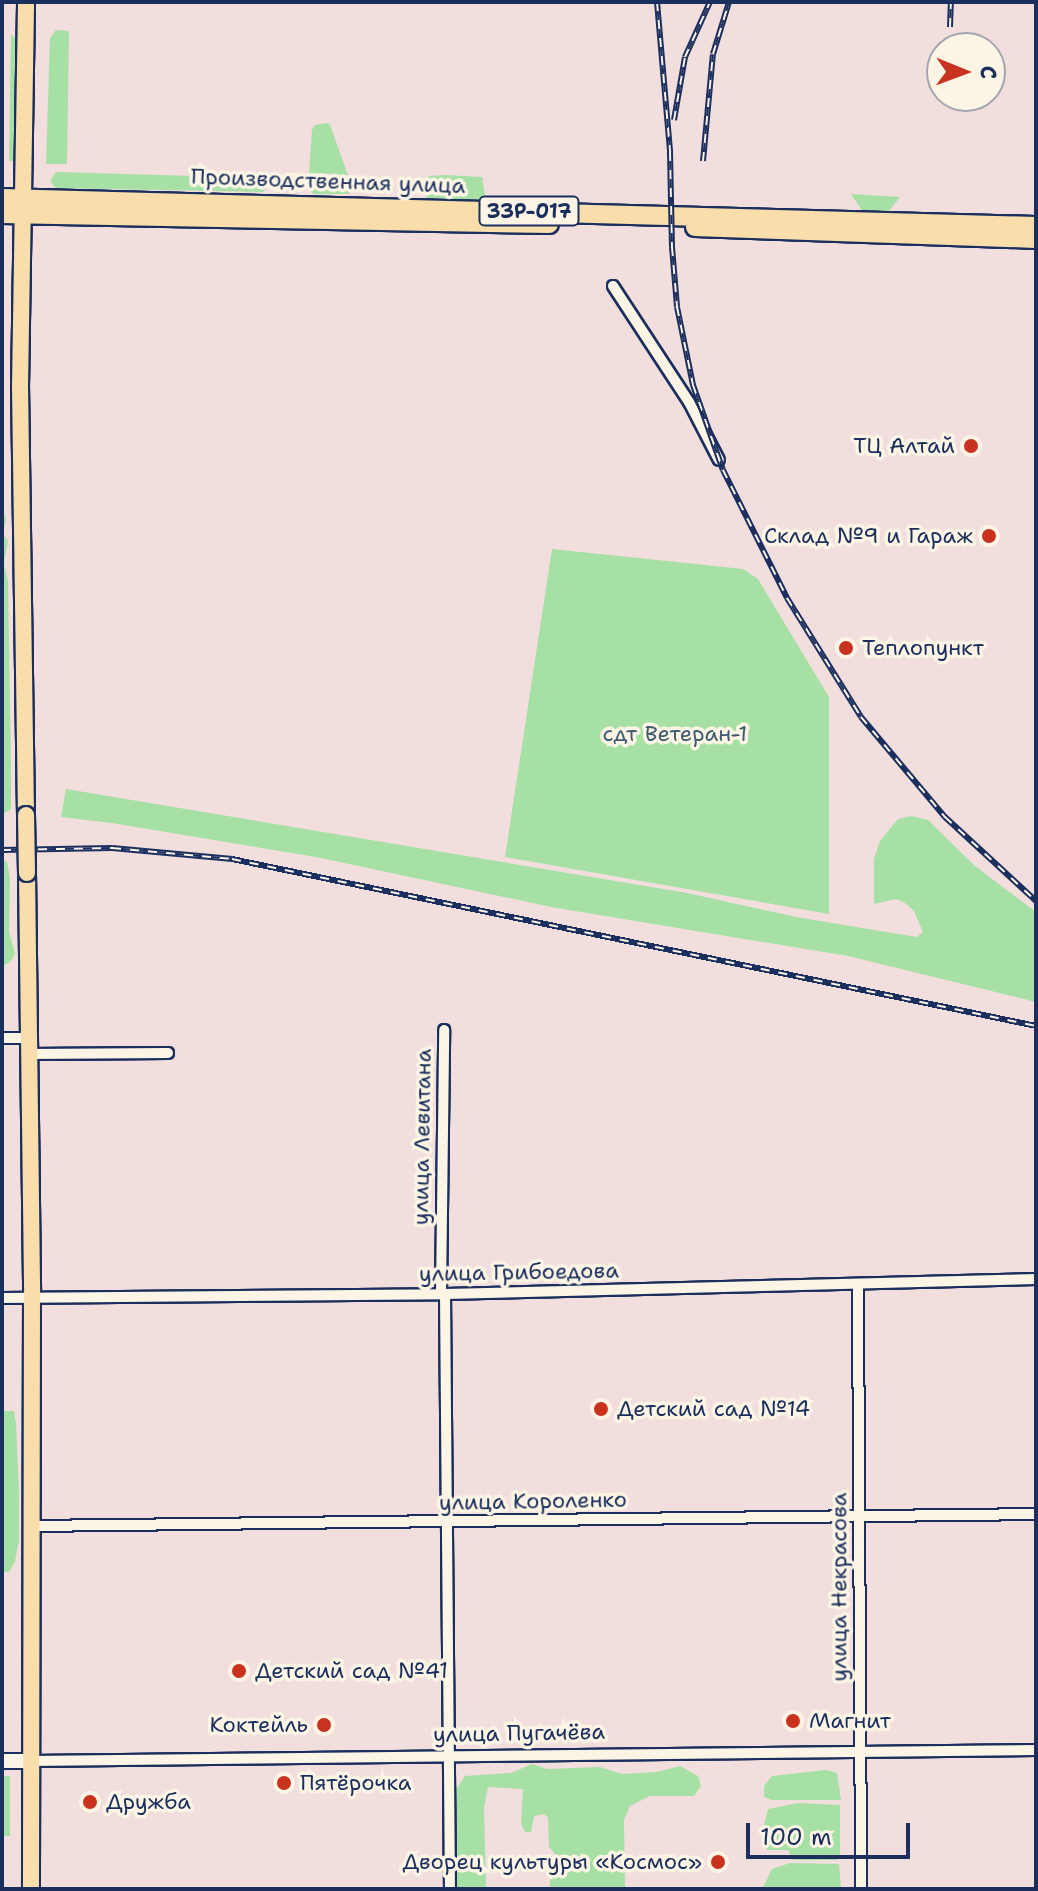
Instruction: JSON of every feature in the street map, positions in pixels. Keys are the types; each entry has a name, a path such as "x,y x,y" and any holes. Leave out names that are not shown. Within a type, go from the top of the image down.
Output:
{"highway":[{"name":"Производственная улица","path":"2,198 23,205 671,226 942,229 1036,226"},
{"name":"Производственная улица","path":"2,214 23,205"},
{"name":"Производственная улица","path":"942,229 1036,239"}],"main road":[{"path":"26,2 20,387 32,1297 31,1889"}],"street":[{"path":"613,286 689,402 719,460"},
{"name":"улица Левитана","path":"444,1030 443,1294 450,1889"},
{"path":"2,1038 28,1046 168,1053"},
{"name":"улица Грибоедова","path":"2,1298 443,1294 858,1286 1036,1279"},
{"name":"улица Некрасова","path":"858,1286 861,1889"},
{"name":"улица Короленко","path":"31,1526 1036,1514"},
{"name":"улица Пугачёва","path":"2,1761 1036,1750"}],"green space":[{"path":"56,30 69,31 67,164 46,164 50,38"},
{"path":"11,34 18,41 17,161 9,161"},
{"path":"328,123 348,175 309,173 312,130 315,125"},
{"path":"56,172 266,178 266,189 263,192 56,188 50,181"},
{"path":"429,176 482,177 485,196 481,200 427,198 424,184"},
{"path":"313,179 349,181 351,189 349,194 314,194 310,191"},
{"path":"851,194 900,197 889,211 863,212"},
{"path":"2,508 6,520 3,534 8,541 4,563 8,582 11,809 2,815"},
{"name":"сдт Ветеран-1","path":"552,549 743,569 758,579 829,697 829,914 505,857"},
{"path":"66,789 687,893 796,917 917,937 923,932 914,911 905,903 896,899 874,904 874,859 880,841 898,819 912,816 928,820 975,866 1036,912 1036,1002 848,956 551,907 316,857 61,817"},
{"path":"2,860 7,862 10,879 9,932 15,953 11,961 2,967"},
{"path":"2,1411 14,1411 16,1423 19,1540 15,1561 9,1572 2,1572"},
{"path":"532,1764 547,1769 600,1767 622,1774 657,1772 680,1766 698,1776 701,1786 694,1796 650,1796 630,1806 624,1820 625,1889 550,1889 550,1880 561,1872 562,1862 549,1847 548,1818 544,1814 534,1816 531,1832 525,1832 521,1824 523,1789 488,1787 484,1808 486,1889 454,1889 451,1799 454,1792 465,1776 511,1773"},
{"path":"826,1770 837,1773 841,1800 772,1800 764,1797 764,1786 772,1776"},
{"path":"2,1776 10,1776 10,1836 2,1836"},
{"path":"798,1803 840,1805 840,1857 837,1860 793,1860 788,1850 767,1850 764,1825 768,1809"},
{"path":"790,1863 839,1864 841,1889 762,1889 772,1869"}],"railway":[{"path":"657,2 670,152 677,307 693,385 723,470 787,598 861,717 945,817 1036,901"},
{"path":"674,120 685,57 710,2"},
{"path":"703,161 713,54 729,2"},
{"path":"950,27 951,2"},
{"path":"2,850 112,848 232,859 1036,1026"}],"place":[{"name":"ТЦ Алтай","path":"971,446"},
{"name":"Склад №9 и Гараж","path":"989,536"},
{"name":"Теплопункт","path":"846,648"},
{"name":"Детский сад №14","path":"601,1409"},
{"name":"Детский сад №41","path":"239,1671"},
{"name":"Магнит","path":"793,1721"},
{"name":"Коктейль","path":"324,1725"},
{"name":"Пятёрочка","path":"284,1783"},
{"name":"Дружба","path":"90,1802"},
{"name":"Дворец культуры «Космос»","path":"718,1862"}]}
